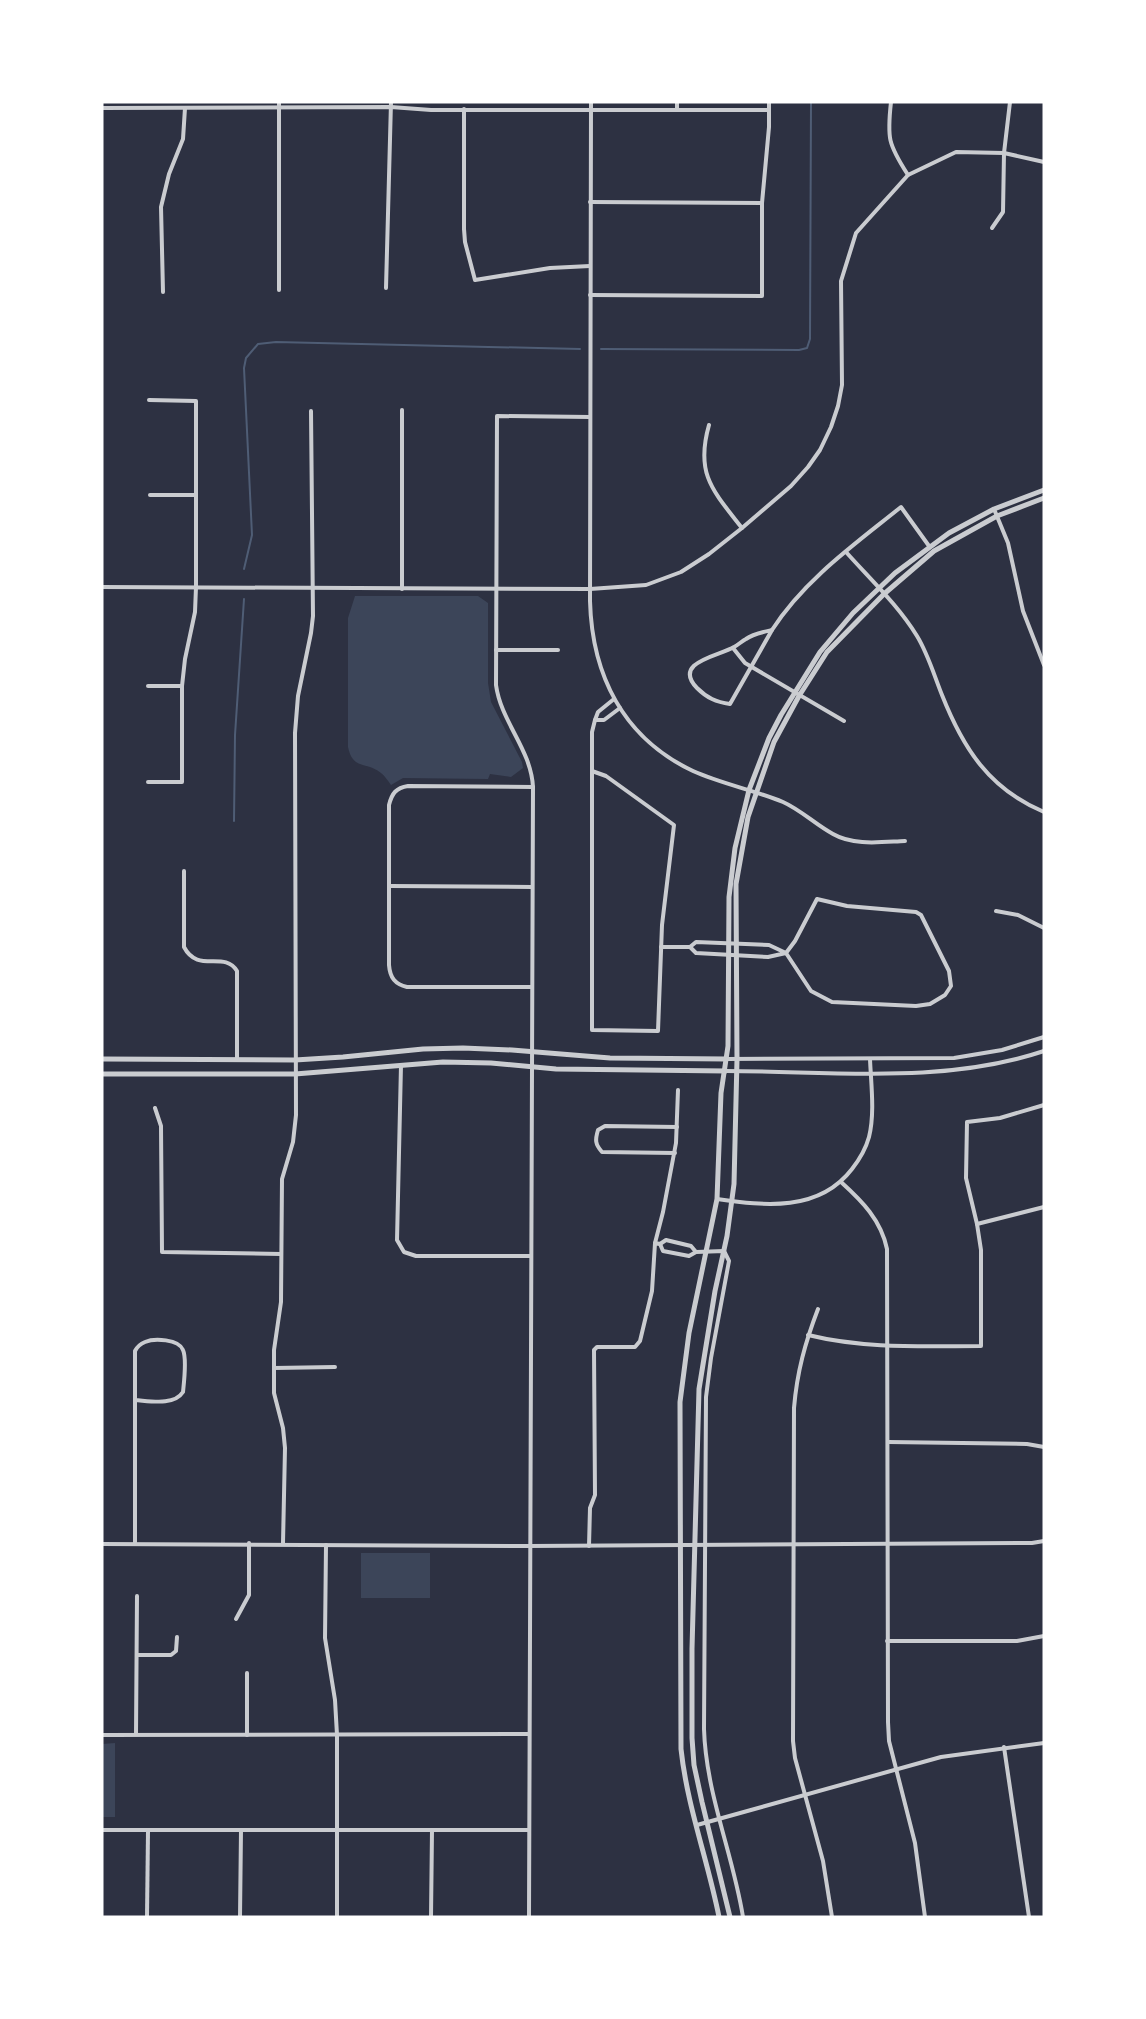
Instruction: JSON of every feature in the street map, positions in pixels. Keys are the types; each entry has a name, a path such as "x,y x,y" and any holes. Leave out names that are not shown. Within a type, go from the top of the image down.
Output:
{"street":[{"path":"149,102 149,108"},
{"path":"279,102 279,290"},
{"path":"591,102 590,589 591,627 601,673 620,708 645,739 669,758 714,779 787,804 835,835 847,840 905,841"},
{"path":"677,102 677,109"},
{"path":"590,295 762,296 762,203 769,102"},
{"path":"891,102 888,131 894,153 908,175"},
{"path":"992,228 1003,212 1004,153 1010,102"},
{"path":"102,108 279,108 391,105 431,110 769,110"},
{"path":"386,288 391,105"},
{"path":"163,292 161,207 169,174 183,139 185,108"},
{"path":"464,109 464,229 475,280 550,268 590,266"},
{"path":"102,587 590,589 628,588 663,580 694,564 742,528 791,486 820,450 831,427 842,385 841,281 856,233 908,175 956,152 1004,153 1044,162"},
{"path":"590,202 762,203"},
{"path":"148,782 182,782 182,686 195,612 196,587 196,400 149,400"},
{"path":"402,410 402,589"},
{"path":"283,1544 285,1448 274,1393 274,1350 281,1302 282,1179 295,1129 296,715 300,680 311,633 313,588 311,411"},
{"path":"529,1917 533,787 531,767 501,709 498,697 496,650 497,416 590,417"},
{"path":"709,425 703,452 707,479 742,528"},
{"path":"719,1917 683,1773 681,1749 681,1392 689,1333 717,1199 721,1093 727,1059 728,944 732,872 740,823 749,790 769,738 835,633 878,588 929,546 994,509 1044,490"},
{"path":"150,495 196,495"},
{"path":"730,1917 694,1765 692,1738 694,1545 699,1389 732,1201 737,1071 736,884 748,817 774,742 797,694 827,652 884,594 934,551 997,516 1044,498"},
{"path":"772,630 746,638 733,648 722,651 692,667 689,674 691,681 704,695 716,702 730,704 772,630 796,597 901,507 929,546"},
{"path":"994,509 1008,543 1023,611 1044,665"},
{"path":"846,552 908,622 921,644 951,716 972,756 987,774 1004,788 1024,803 1044,812"},
{"path":"733,648 752,667 844,721"},
{"path":"496,650 558,650"},
{"path":"148,686 182,686"},
{"path":"592,771 606,776 674,825 662,925 658,1031 592,1030 592,771 592,732 598,712 614,699"},
{"path":"596,720 604,720 620,708"},
{"path":"531,987 407,987 394,981 390,974 389,805 394,791 408,786 533,787"},
{"path":"184,871 184,947 188,954 198,961 227,962 237,971 237,1060"},
{"path":"390,886 531,887"},
{"path":"661,947 690,947 696,942 769,945 786,953 811,991 832,1002 916,1006 930,1004 945,994 951,986 949,971 921,915 916,912 847,906 817,899 795,941 786,953 768,957 729,956 696,953 690,947"},
{"path":"996,911 1018,915 1044,927"},
{"path":"102,1059 295,1060 433,1048 488,1049 610,1058 954,1058 1002,1050 1044,1037"},
{"path":"102,1074 295,1074 466,1062 629,1071 957,1071 1004,1063 1044,1051"},
{"path":"717,1199 773,1204 803,1202 821,1195 841,1182 855,1166 868,1138 871,1125 870,1059"},
{"path":"401,1065 397,1240 404,1252 416,1256 530,1256"},
{"path":"589,1546 590,1508 595,1495 594,1350 597,1347 634,1347 640,1341 652,1291 663,1212 675,1153 678,1089"},
{"path":"808,1335 834,1341 889,1347 981,1346 981,1250 966,1178 967,1122 1000,1118 1044,1105"},
{"path":"155,1108 161,1126 162,1252 281,1254"},
{"path":"675,1153 602,1152 597,1146 596,1139 598,1130 605,1126 677,1127"},
{"path":"841,1182 879,1223 885,1236 887,1249 888,1732 915,1843 925,1917"},
{"path":"977,1224 1044,1207"},
{"path":"658,1243 666,1240 691,1246 696,1252"},
{"path":"658,1243 663,1251 689,1256 696,1252 724,1251"},
{"path":"724,1251 729,1261 706,1397 705,1745 710,1784 735,1874 743,1917"},
{"path":"818,1309 799,1366 794,1408 793,1741 795,1758 823,1862 832,1917"},
{"path":"135,1400 169,1401 180,1397 183,1392 184,1354 180,1345 175,1342 149,1341 138,1346 135,1352 135,1400 135,1544"},
{"path":"274,1368 335,1367"},
{"path":"888,1442 1027,1444 1044,1447"},
{"path":"102,1544 680,1546 794,1543 1032,1543 1044,1541"},
{"path":"236,1619 249,1595 249,1544"},
{"path":"326,1545 325,1638 335,1700 337,1735 337,1917"},
{"path":"136,1734 137,1596"},
{"path":"887,1641 1017,1641 1044,1636"},
{"path":"137,1656 171,1655 176,1651 177,1637"},
{"path":"247,1673 247,1735"},
{"path":"102,1735 529,1734"},
{"path":"697,1825 719,1817 941,1757 1044,1743"},
{"path":"1004,1747 1029,1917"},
{"path":"102,1830 529,1830"},
{"path":"240,1917 241,1830"},
{"path":"431,1917 432,1830"},
{"path":"147,1917 148,1831"}],"shaded area":[{"path":"355,596 478,596 488,603 488,683 491,702 523,768 511,777 490,774 488,779 403,778 391,785 376,769 353,760 348,747 348,618"},
{"path":"361,1553 430,1553 430,1598 361,1598"},
{"path":"115,1743 115,1817 102,1817 102,1744"}],"waterway":[{"path":"601,349 799,350 807,348 810,339 811,102"},
{"path":"244,569 252,535 244,368 246,358 258,344 276,342 580,349"},
{"path":"234,821 235,735 244,599"}]}
